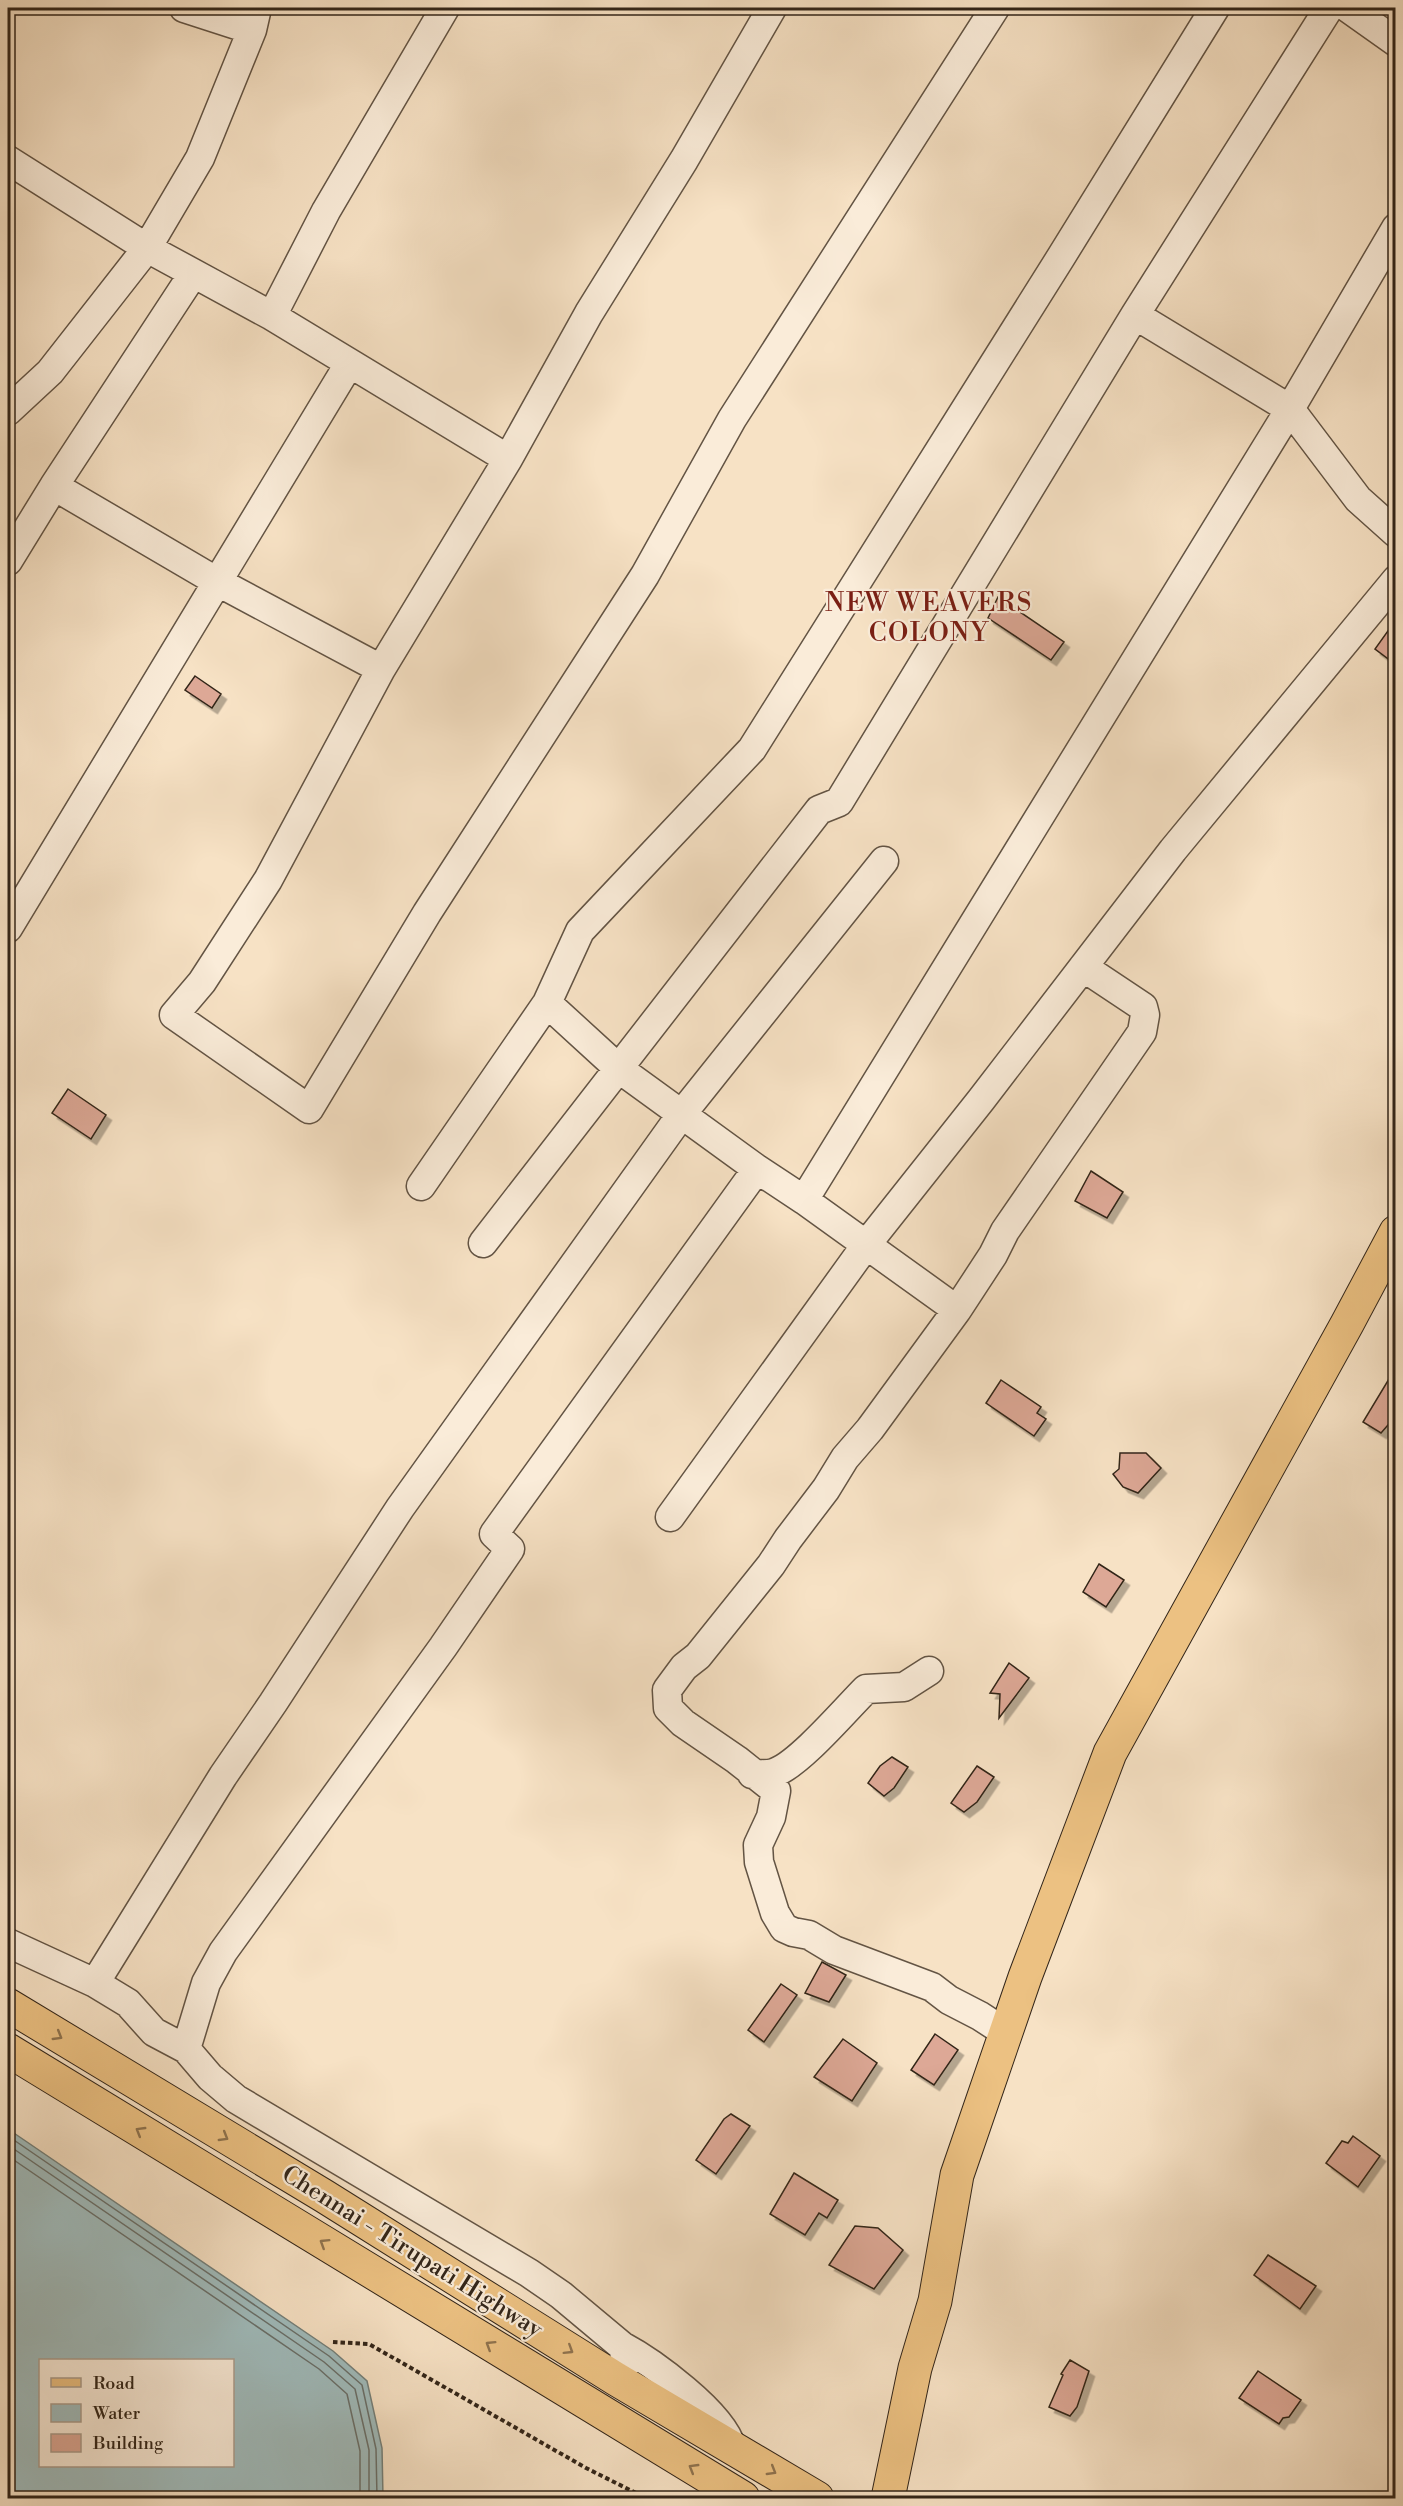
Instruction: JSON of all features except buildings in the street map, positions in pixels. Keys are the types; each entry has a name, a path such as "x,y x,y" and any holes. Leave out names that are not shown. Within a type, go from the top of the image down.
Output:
{"main road":[{"path":"888,2499 915,2368 935,2301 957,2175 1025,1977 1110,1753 1342,1334 1395,1232"},
{"name":"Chennai - Tirupati Highway","path":"8,2005 324,2196 616,2379 817,2499"},
{"name":"Chennai - Tirupati Highway","path":"8,2050 743,2499"}],"street":[{"path":"8,411 50,372 147,248 200,158 254,19 184,8"},
{"path":"272,316 326,211 445,8"},
{"path":"772,8 684,160 589,313 508,459 381,669 268,880 202,982 174,1015 309,1109 427,913 645,575 732,419 995,8"},
{"path":"421,1186 547,1003 580,931 752,750 1215,8"},
{"path":"483,1243 819,810 839,802 1135,315 1329,8"},
{"path":"1348,8 1395,42"},
{"path":"8,160 147,248 272,316 508,459"},
{"path":"804,1200 1290,409 1395,228"},
{"path":"8,561 54,486 193,274"},
{"path":"1135,315 1290,409 1358,499 1395,534"},
{"path":"8,928 349,363"},
{"path":"54,486 216,582 381,669"},
{"path":"670,1517 866,1245 1173,850 1395,580"},
{"path":"95,1983 223,1776 400,1508 681,1115 884,861"},
{"path":"1005,2039 1000,2029 949,2000 932,1987 834,1950 809,1935 784,1928 775,1913 759,1862 758,1845 771,1816 776,1791 737,1760 683,1723 668,1708 667,1690 684,1667 698,1656 771,1565 826,1490 845,1458 870,1429 957,1310 993,1255 1005,1231 1142,1032 1145,1015 1143,1007 1083,967"},
{"path":"547,1003 618,1068 957,1310"},
{"path":"186,2049 206,1983 223,1952 443,1647 510,1549 494,1534 757,1169"},
{"path":"752,1774 775,1773 784,1767 831,1726 866,1689 904,1687 929,1671"},
{"path":"8,1943 95,1983 128,2003 154,2032 186,2049 210,2077 236,2099 529,2273 561,2295 622,2346 646,2358 686,2392 728,2434 731,2446"},
{"path":"616,2379 627,2360 622,2346"}],"path":[{"path":"333,2342 369,2344 586,2468 646,2499"}],"water":[{"path":"8,2129 333,2351 367,2381 382,2448 383,2498 8,2498"}],"district":[{"name":"NEW WEAVERS COLONY","path":"929,618"}]}
